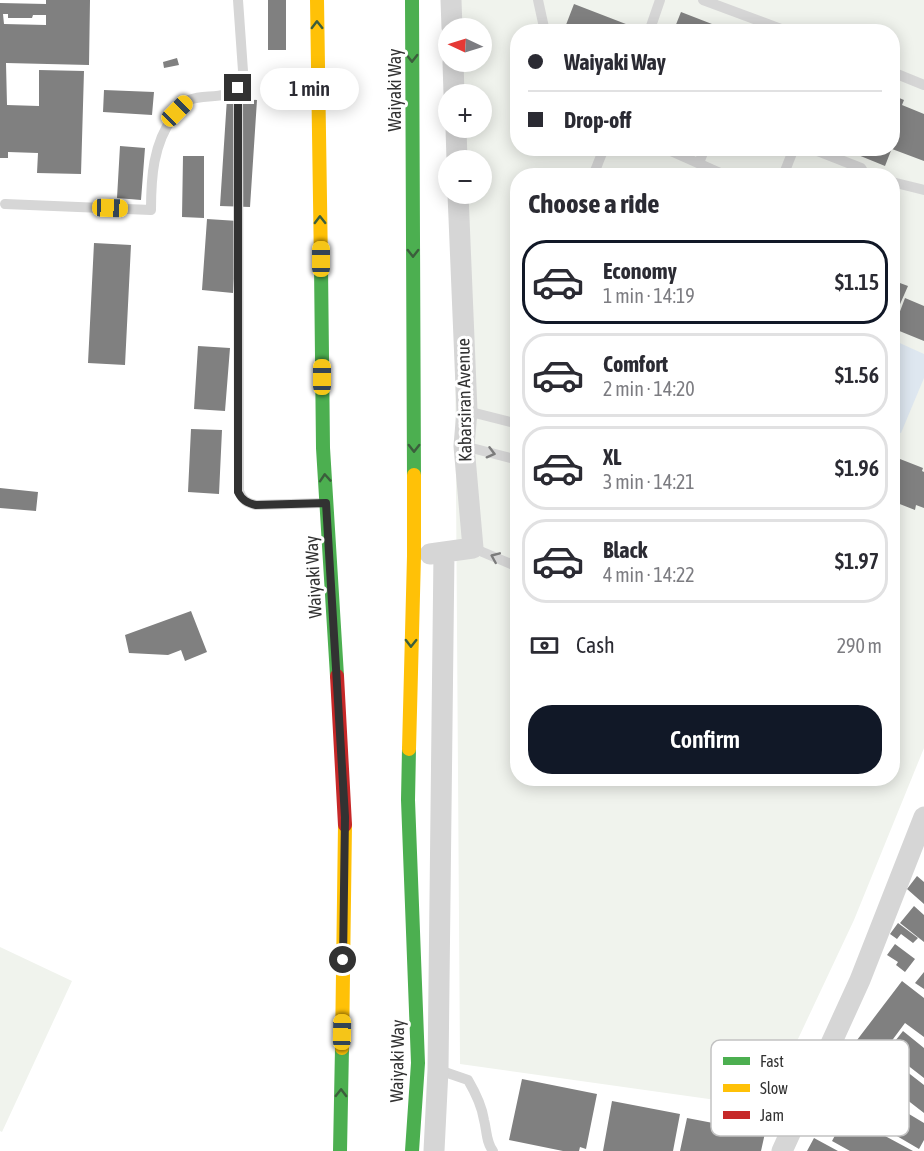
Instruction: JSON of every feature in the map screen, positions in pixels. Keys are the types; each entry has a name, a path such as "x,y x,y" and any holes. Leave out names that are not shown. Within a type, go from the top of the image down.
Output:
{"highway":[{"name":"Waiyaki Way","path":"317,0 323,448 345,817 340,1151"},
{"name":"Waiyaki Way","path":"412,0 414,556 408,800 428,1067 413,1122 412,1151"}],"street":[{"path":"451,0 452,18"},
{"name":"Kabarsiran Avenue","path":"458,204 467,411 464,446 473,548"},
{"path":"414,556 473,548"},
{"path":"434,1151 428,1067 444,552"},
{"path":"833,1040 860,980 924,817"},
{"path":"782,1151 789,1136"}],"lane":[{"path":"238,0 243,71 238,88 238,492 241,498 256,505 326,503"},
{"path":"538,0 543,24"},
{"path":"652,24 660,0"},
{"path":"703,0 722,3 771,24"},
{"path":"900,76 924,86"},
{"path":"5,204 151,210 151,185 155,155 162,136 177,111 187,101 225,94 238,88"},
{"path":"683,156 710,168"},
{"path":"699,163 702,156"},
{"path":"830,156 861,168"},
{"path":"900,184 924,190"},
{"path":"467,411 510,422"},
{"path":"464,446 510,458"},
{"path":"473,548 510,564"},
{"path":"428,1067 468,1080 475,1092 484,1118 488,1144 493,1151"}],"shaded area":[{"path":"453,0 924,0 924,748 854,920 798,1040 711,1040 711,1099 460,1064 454,204 492,204 492,150 454,150 453,138 492,138 492,84 453,84 453,72 492,72 492,18 453,18"},
{"path":"900,343 924,354 924,378 901,433"},
{"path":"0,947 72,981 2,1132 0,1131"}],"building":[{"path":"46,0 90,0 89,65 6,63 7,105 39,106 39,70 84,71 81,174 37,173 38,153 8,152 8,158 0,158 0,3 46,4","holes":["3,14 8,14 8,18 32,18 33,15 46,15 46,25 4,24"]},
{"path":"268,0 286,0 286,50 268,50"},
{"path":"574,4 626,24 566,24"},
{"path":"681,12 712,24 676,24"},
{"path":"177,58 179,65 164,68 163,62"},
{"path":"104,90 154,92 152,115 103,112"},
{"path":"227,98 257,100 250,207 220,206"},
{"path":"900,98 904,100 902,105 924,114 924,161 900,152"},
{"path":"120,146 145,148 141,200 117,198"},
{"path":"183,156 204,156 204,218 182,217"},
{"path":"861,156 889,156 885,166"},
{"path":"207,219 238,221 233,293 202,290"},
{"path":"94,243 131,245 125,365 88,363"},
{"path":"900,283 908,286 900,304"},
{"path":"905,298 924,306 924,341 900,331 900,311"},
{"path":"198,346 230,348 225,411 194,409"},
{"path":"191,429 222,430 219,494 188,492"},
{"path":"900,459 923,468 924,508 916,505 915,510 900,504"},
{"path":"0,488 38,492 36,511 0,508"},
{"path":"191,611 207,652 185,661 181,650 168,655 129,653 125,635"},
{"path":"917,876 924,882 924,904 907,889"},
{"path":"914,906 924,915 924,942 900,923"},
{"path":"898,923 918,938 913,943 901,934 897,939 890,934"},
{"path":"895,944 915,959 905,972 896,965 898,962 887,955"},
{"path":"924,972 924,989 915,983"},
{"path":"902,981 924,998 924,1037 905,1023 892,1040 857,1040"},
{"path":"903,1031 924,1048 924,1078 909,1066 909,1040 896,1040"},
{"path":"909,1073 924,1085 924,1113 909,1101"},
{"path":"522,1079 597,1094 586,1149 580,1147 579,1151 563,1151 509,1140"},
{"path":"612,1101 680,1114 673,1151 603,1151"},
{"path":"909,1114 924,1123 924,1140 919,1149 897,1136 909,1136"},
{"path":"687,1118 711,1123 711,1136 764,1136 761,1151 680,1151"},
{"path":"835,1136 885,1136 913,1151 850,1151 832,1141"},
{"path":"814,1138 838,1151 807,1151"}],"traffic: fast":[{"path":"412,0 414,475"},
{"path":"321,266 323,448 337,676"},
{"path":"409,749 408,800 418,1063 412,1151"},
{"path":"340,1151 342,1048"}],"traffic: slow":[{"path":"317,0 321,266"},
{"path":"409,749 414,475"},
{"path":"342,1048 345,825"}],"traffic: jam":[{"path":"337,676 345,825"}],"route":[{"path":"238,88 238,492 241,498 256,505 326,503 345,817 343,960"}]}
